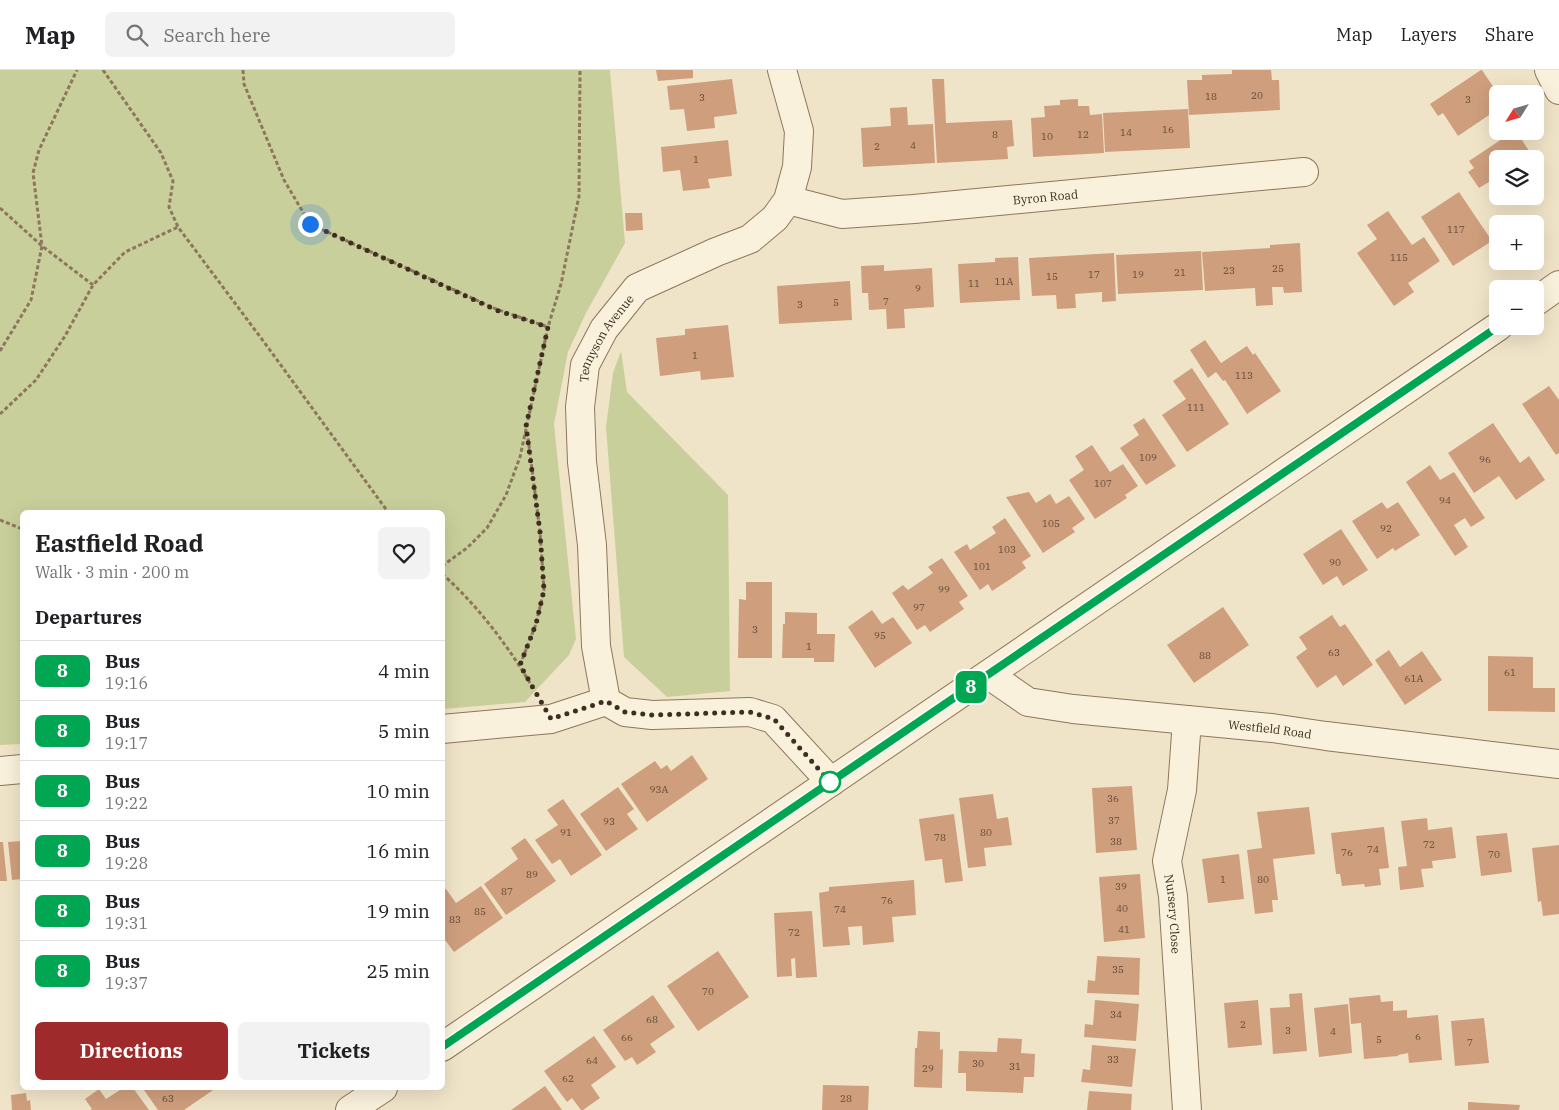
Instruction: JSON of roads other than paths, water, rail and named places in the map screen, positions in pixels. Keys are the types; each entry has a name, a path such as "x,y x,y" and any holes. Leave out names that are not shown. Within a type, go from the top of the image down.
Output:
{"street":[{"name":"Tennyson Avenue","path":"606,701 596,646 592,545 582,462 580,407 585,365 604,329 637,288 716,252 750,239 775,218 788,200 797,167 799,131 782,70"},
{"path":"1549,70 1559,90"},
{"name":"Byron Road","path":"788,200 842,214 934,208 1304,172"},
{"path":"1544,296 1559,285"},
{"path":"445,1045 1489,333"},
{"name":"Westfield Road","path":"989,675 1028,702 1073,709 1272,728 1559,764"},
{"path":"445,729 551,719 606,701 625,712 652,715 750,712 774,719 831,782"},
{"name":"Nursery Close","path":"1187,720 1182,790 1167,861 1173,896 1187,1110"},
{"path":"0,771 20,769"},
{"path":"350,1110 381,1090"}]}
